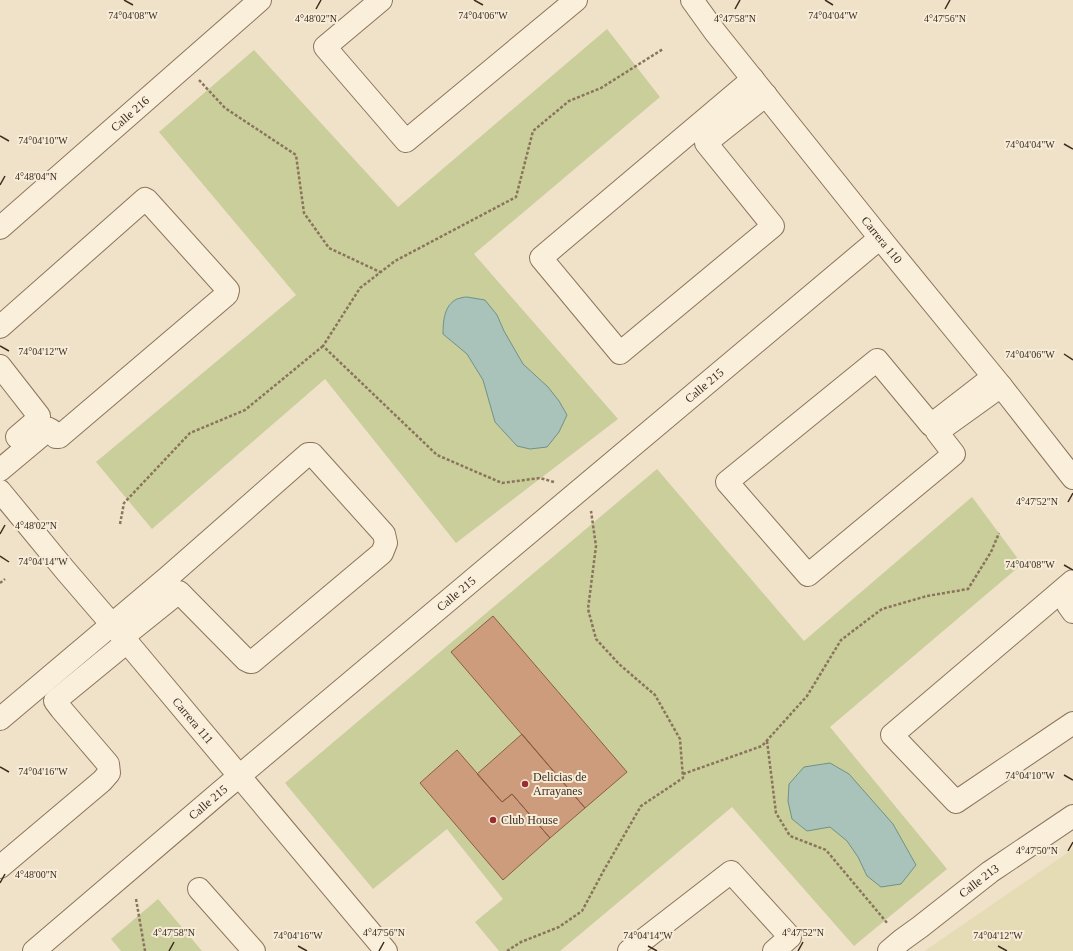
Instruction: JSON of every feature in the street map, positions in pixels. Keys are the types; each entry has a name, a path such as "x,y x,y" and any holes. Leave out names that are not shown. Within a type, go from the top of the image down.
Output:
{"street":[{"name":"Calle 216","path":"0,228 260,0"},
{"path":"381,0 325,47 406,141 576,0"},
{"name":"Carrera 110","path":"692,0 715,32 1073,478"},
{"path":"700,136 773,226 620,353 541,258 700,136 760,87"},
{"path":"0,327 145,199 228,290 226,295 59,437 56,437 51,430 42,425 38,414 0,366"},
{"name":"Calle 215","path":"34,951 239,776 880,238"},
{"path":"877,360 934,428 954,454 808,575 727,482 877,360"},
{"path":"934,428 997,382"},
{"path":"0,451 42,425"},
{"path":"0,470 42,425"},
{"path":"55,701 121,634 310,453 314,455 384,534 386,543 382,553 252,662 246,660 173,585"},
{"name":"Carrera 111","path":"0,491 64,570 121,634 386,951"},
{"path":"1069,598 892,735 956,802 1073,723"},
{"path":"0,719 42,684 121,634"},
{"path":"0,867 102,781 109,773 108,764 61,709 42,684"},
{"name":"Calle 213","path":"889,951 990,872 1073,816"},
{"path":"629,951 731,872 790,937 774,951"},
{"path":"199,888 254,951"}],"path":[{"path":"120,524 124,503 190,433 245,410 323,346 360,288 395,261 516,197 533,131 569,101 601,88 663,49"},
{"path":"197,78 226,108 296,156 304,213 329,248 380,272"},
{"path":"323,346 437,455 502,483 540,478 554,482"},
{"path":"507,951 521,942 559,926 582,911 641,806 683,778 680,739 655,694 619,664 596,639 588,609 596,546 591,511"},
{"path":"683,774 762,746 807,696 841,640 882,608 927,596 968,589 991,552 999,533"},
{"path":"0,583 5,579"},
{"path":"767,741 776,813 790,836 826,850 890,927"},
{"path":"136,899 145,951"}],"shaded area":[{"path":"1073,849 1073,951 925,951 926,950"}],"green space":[{"path":"607,29 660,97 474,254 618,419 456,543 325,379 152,529 96,462 296,295 159,132 254,50 398,207"},
{"path":"657,469 804,641 972,497 1022,564 830,727 947,869 854,946 732,807 560,951 499,951 475,922 503,899 447,829 373,889 285,783"},
{"path":"158,899 202,951 121,951 111,939"}],"water":[{"path":"467,297 485,300 497,315 504,331 523,364 548,387 559,401 567,415 559,432 547,447 530,449 517,446 495,422 483,380 467,354 443,334 445,314 449,305 457,299"},
{"path":"830,763 849,774 893,824 916,865 901,884 881,887 867,876 858,857 847,841 830,827 807,831 792,819 788,801 789,784 804,767"}],"building":[{"path":"493,616 627,772 585,808 451,652"},
{"name":"Delicias de Arrayanes","path":"522,734 585,808 550,838 512,794 502,802 477,774"},
{"name":"Club House","path":"457,750 502,802 512,794 550,838 503,880 420,783"}],"place":[{"name":"Delicias de Arrayanes","path":"525,784"},
{"name":"Club House","path":"493,820"}]}
